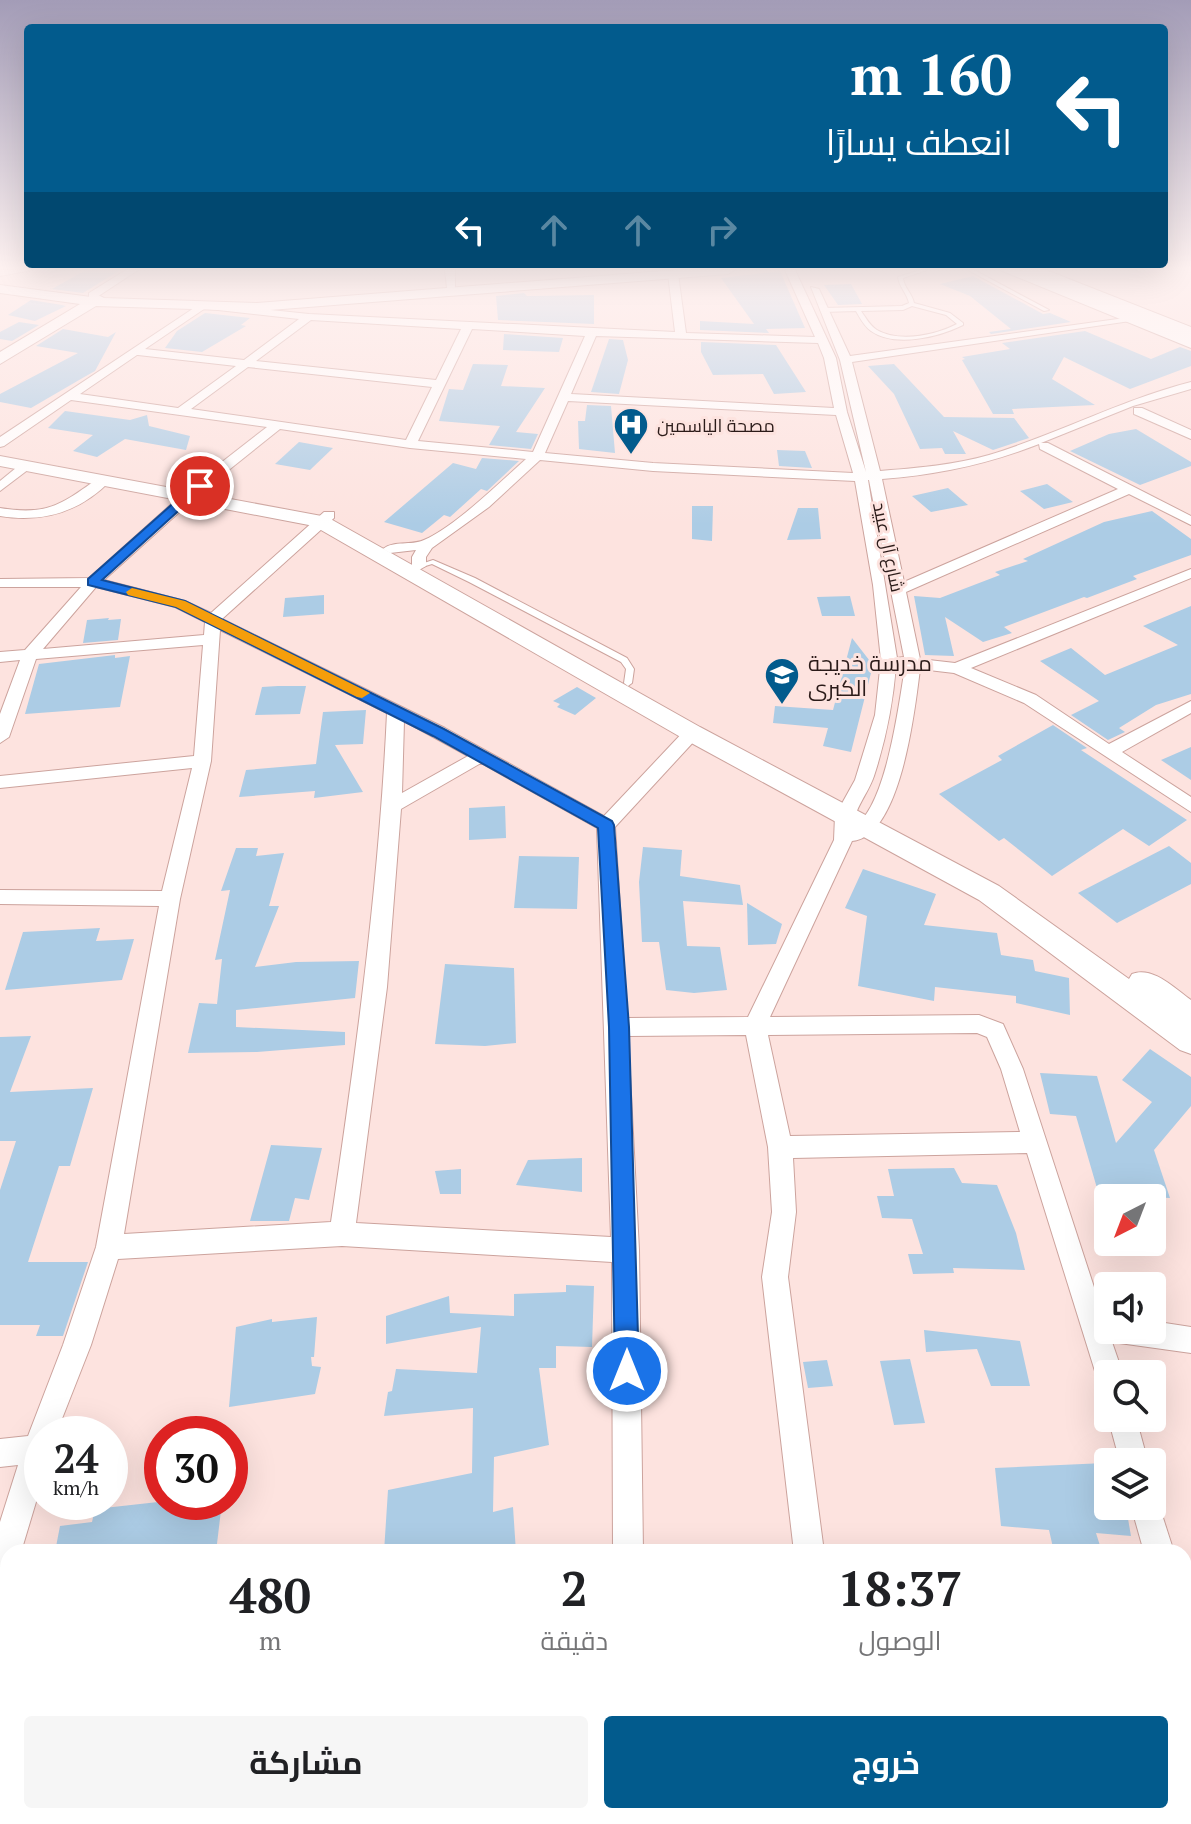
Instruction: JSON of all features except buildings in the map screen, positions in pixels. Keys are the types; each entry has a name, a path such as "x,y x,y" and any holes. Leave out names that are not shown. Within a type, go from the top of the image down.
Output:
{"street":[{"path":"0,443 133,355"},
{"path":"169,355 440,384"},
{"path":"181,411 257,355"},
{"path":"410,444 454,355"},
{"path":"423,555 537,456 583,355"},
{"name":"شارع آل عبيد","path":"829,355 841,412 868,480 899,590 913,664 905,722 872,821"},
{"name":"شارع آل عبيد","path":"844,355 868,480 889,660 883,715 864,780 848,809"},
{"path":"846,360 881,355"},
{"path":"70,396 410,444 868,480 958,474 997,465 1138,411 1191,387"},
{"path":"868,480 992,458 1129,404 1191,387"},
{"path":"565,397 841,412"},
{"path":"1138,411 1191,435"},
{"path":"0,737 30,654 93,582 195,490 275,427"},
{"path":"1044,446 1191,521"},
{"path":"0,452 325,518 390,549 423,555 628,683 848,809"},
{"path":"0,461 105,480 195,490"},
{"path":"0,487 27,466"},
{"path":"0,512 27,518 49,515 105,480"},
{"path":"899,590 1130,489"},
{"path":"0,657 213,629 325,518"},
{"path":"325,518 692,733 1000,883 1191,1016"},
{"path":"957,668 1191,573"},
{"path":"0,583 93,582 180,604 213,629 396,710 606,825"},
{"path":"49,1416 77,1345 109,1247 170,899 202,761 213,629"},
{"path":"889,660 957,668 1030,699 1191,806"},
{"path":"1111,750 1191,706"},
{"path":"342,1234 376,987 392,806 396,710"},
{"path":"628,1544 626,1250 619,1027 606,825 692,733"},
{"path":"392,806 479,757"},
{"path":"0,782 202,761"},
{"path":"808,1544 775,1277 784,1212 780,1147 755,1025 843,840 848,809"},
{"path":"843,840 872,821"},
{"path":"872,821 989,893 1191,1041"},
{"path":"2,901 170,899"},
{"path":"619,1027 988,1026 1003,1044 1094,1297"},
{"path":"780,1147 1036,1142"},
{"path":"109,1247 342,1234 626,1250"},
{"path":"1166,1337 1191,1340"},
{"path":"0,1453 24,1445"},
{"path":"8,1544 24,1491"},
{"path":"1150,1520 1157,1544"}],"slow traffic":[{"path":"132,592 180,604 362,693"}],"place":[{"name":"مصحة الياسمين","path":"631,456"},
{"name":"مدرسة خديجة الكبرى","path":"782,706"}],"route":[{"path":"200,486 93,582 180,604 439,732 606,825 619,1027 627,1371"}]}
